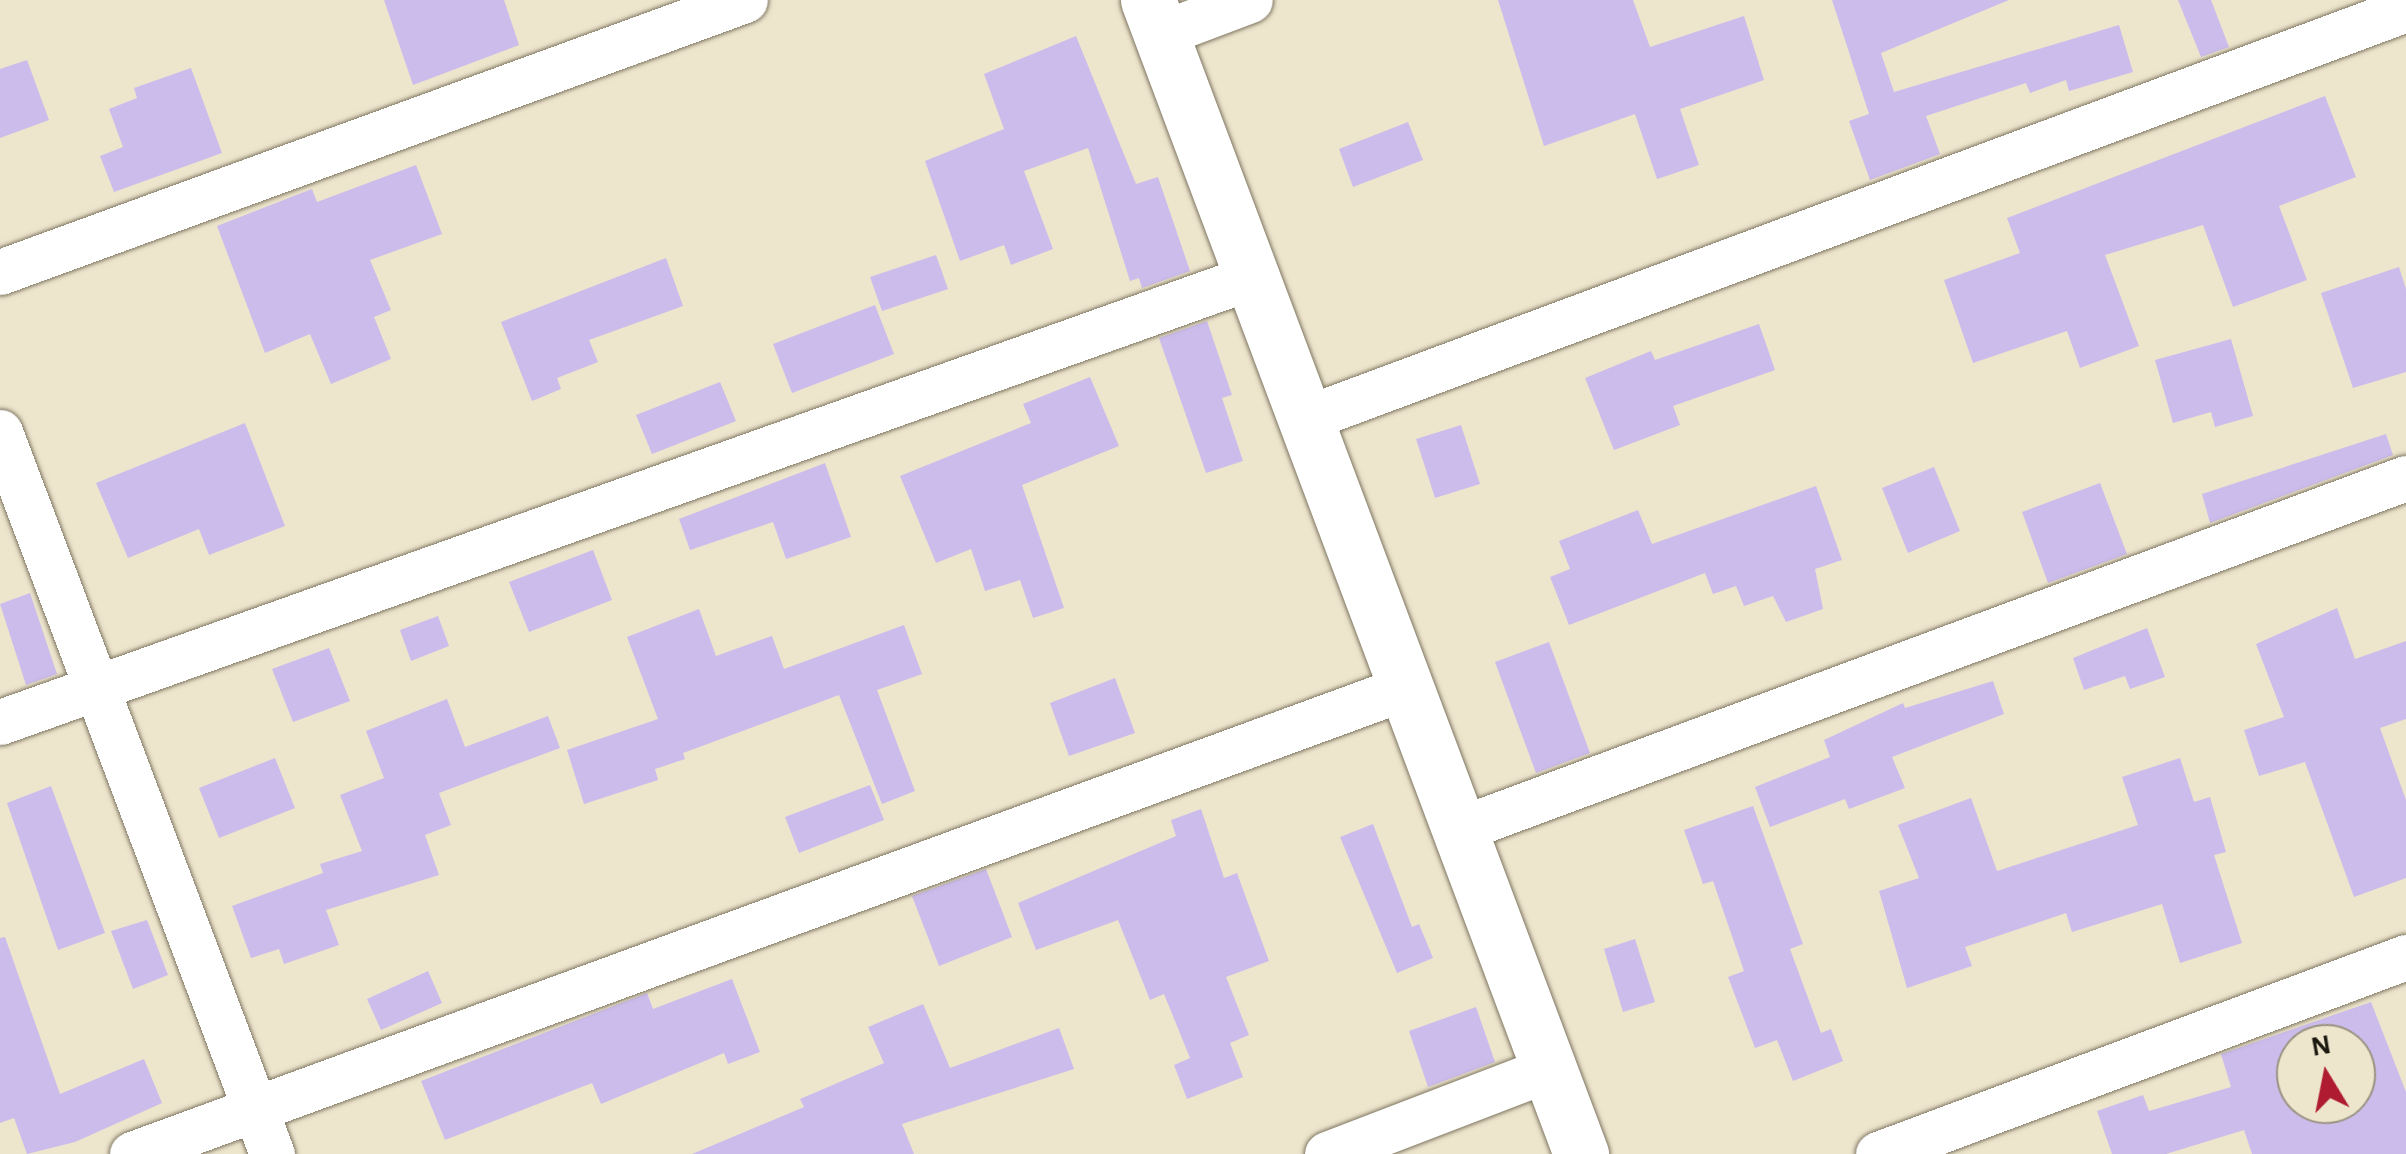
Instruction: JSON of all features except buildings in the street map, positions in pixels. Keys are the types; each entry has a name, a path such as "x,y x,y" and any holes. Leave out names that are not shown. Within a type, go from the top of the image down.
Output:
{"street":[{"path":"0,272 744,0"},
{"path":"1250,0 1154,17 1581,1154"},
{"path":"1307,418 2406,9"},
{"path":"0,722 95,685 1254,276"},
{"path":"0,432 272,1154"},
{"path":"1460,830 2406,478"},
{"path":"132,1154 1407,687"},
{"path":"1878,1154 2406,957"},
{"path":"1327,1154 1550,1069"}]}
